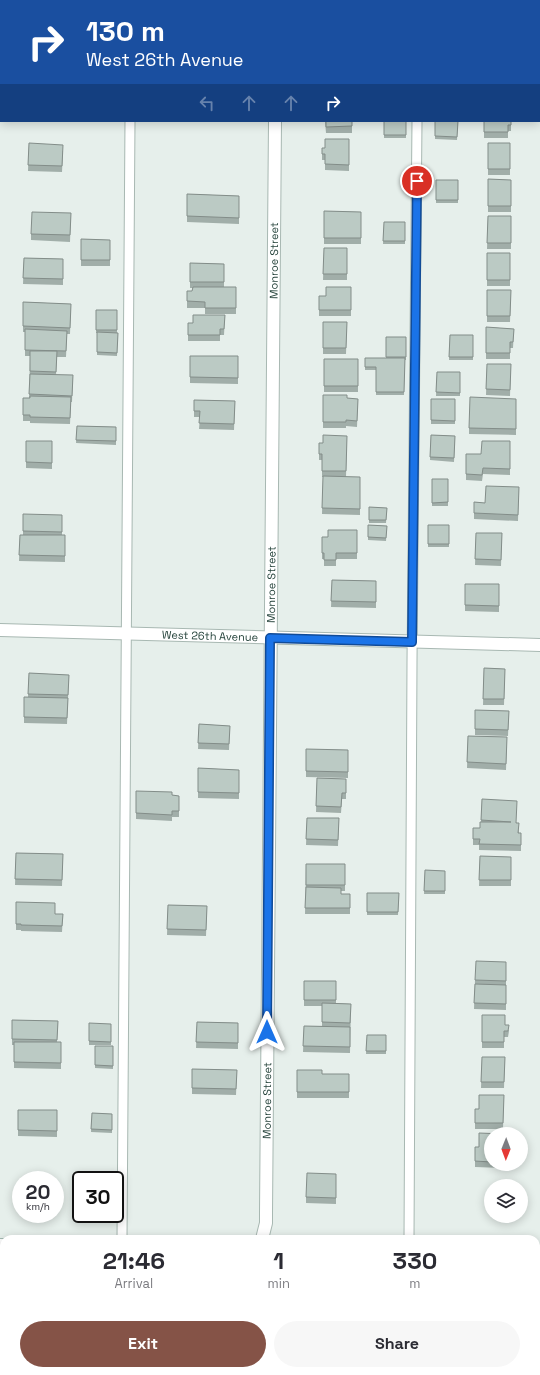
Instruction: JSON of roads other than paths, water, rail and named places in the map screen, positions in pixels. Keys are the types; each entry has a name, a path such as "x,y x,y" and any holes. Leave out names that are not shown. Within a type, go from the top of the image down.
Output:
{"street":[{"name":"Monroe Street","path":"263,1235 266,1223 275,122"},
{"name":"West 26th Avenue","path":"0,630 540,645"}],"lane":[{"path":"122,1235 130,122"},
{"path":"408,1235 417,122"}]}
